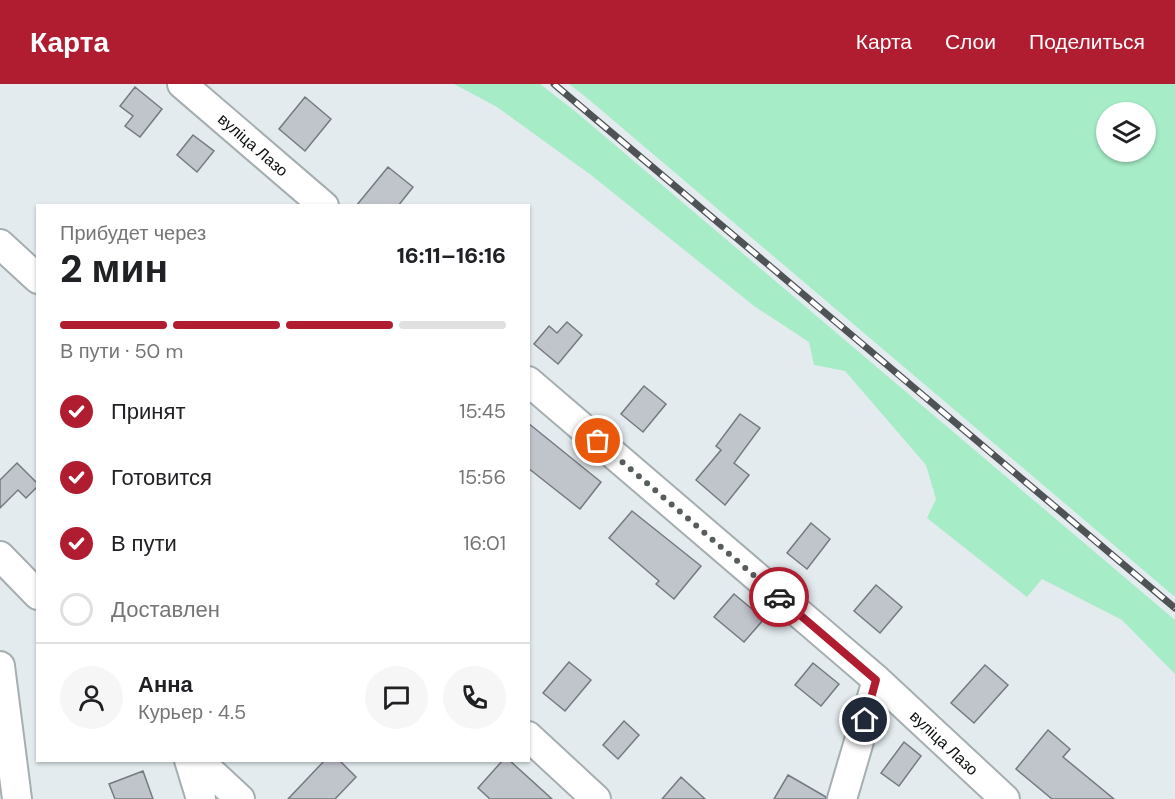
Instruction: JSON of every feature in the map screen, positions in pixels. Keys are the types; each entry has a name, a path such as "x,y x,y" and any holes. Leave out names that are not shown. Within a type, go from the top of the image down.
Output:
{"street":[{"name":"вуліца Лазо","path":"182,84 322,204"},
{"path":"0,244 36,277"},
{"name":"вуліца Лазо","path":"530,383 876,680 1005,799"},
{"path":"0,556 36,593"},
{"path":"0,666 17,799"},
{"path":"842,799 876,680"},
{"path":"530,738 596,799"},
{"path":"190,762 201,799"},
{"path":"200,762 240,799"}],"green space":[{"path":"454,84 540,84 576,112 1175,620 1175,674 1122,620 1042,579 1027,597 927,518 936,499 926,465 845,371 814,365 809,342 754,306 591,175 497,107"},
{"path":"569,84 1175,84 1175,597 587,98"}],"building":[{"path":"135,87 162,109 140,137 125,126 133,116 120,106"},
{"path":"305,97 331,119 305,151 279,129"},
{"path":"193,135 214,151 197,172 177,155"},
{"path":"388,167 413,187 400,204 358,204"},
{"path":"567,322 582,335 558,364 534,344 549,326 557,333"},
{"path":"644,386 666,404 643,432 621,414"},
{"path":"740,414 760,428 734,463 749,475 725,505 696,480 721,450 716,446"},
{"path":"530,425 601,482 580,509 530,470"},
{"path":"17,463 36,482 36,488 26,498 18,490 0,508 0,480"},
{"path":"632,511 701,566 674,599 656,584 659,581 609,538"},
{"path":"811,523 830,539 807,569 787,553"},
{"path":"876,585 902,607 880,633 854,611"},
{"path":"734,594 764,619 744,642 714,617"},
{"path":"569,662 591,680 565,711 543,693"},
{"path":"813,663 839,684 821,706 795,685"},
{"path":"985,665 1008,685 974,723 951,703"},
{"path":"624,721 639,735 618,759 603,745"},
{"path":"1048,730 1070,749 1063,757 1114,799 1052,799 1016,769"},
{"path":"904,742 921,756 899,786 881,773"},
{"path":"323,762 341,762 356,777 335,799 288,799"},
{"path":"501,762 511,762 552,799 490,799 478,788"},
{"path":"143,771 153,799 115,799 109,784"},
{"path":"788,775 826,797 826,799 774,799"},
{"path":"681,777 705,799 662,799"}],"railway":[{"path":"554,84 1175,608"}],"way so far":[{"path":"598,441 779,597"}],"route":[{"path":"779,597 876,680 865,720"}]}
